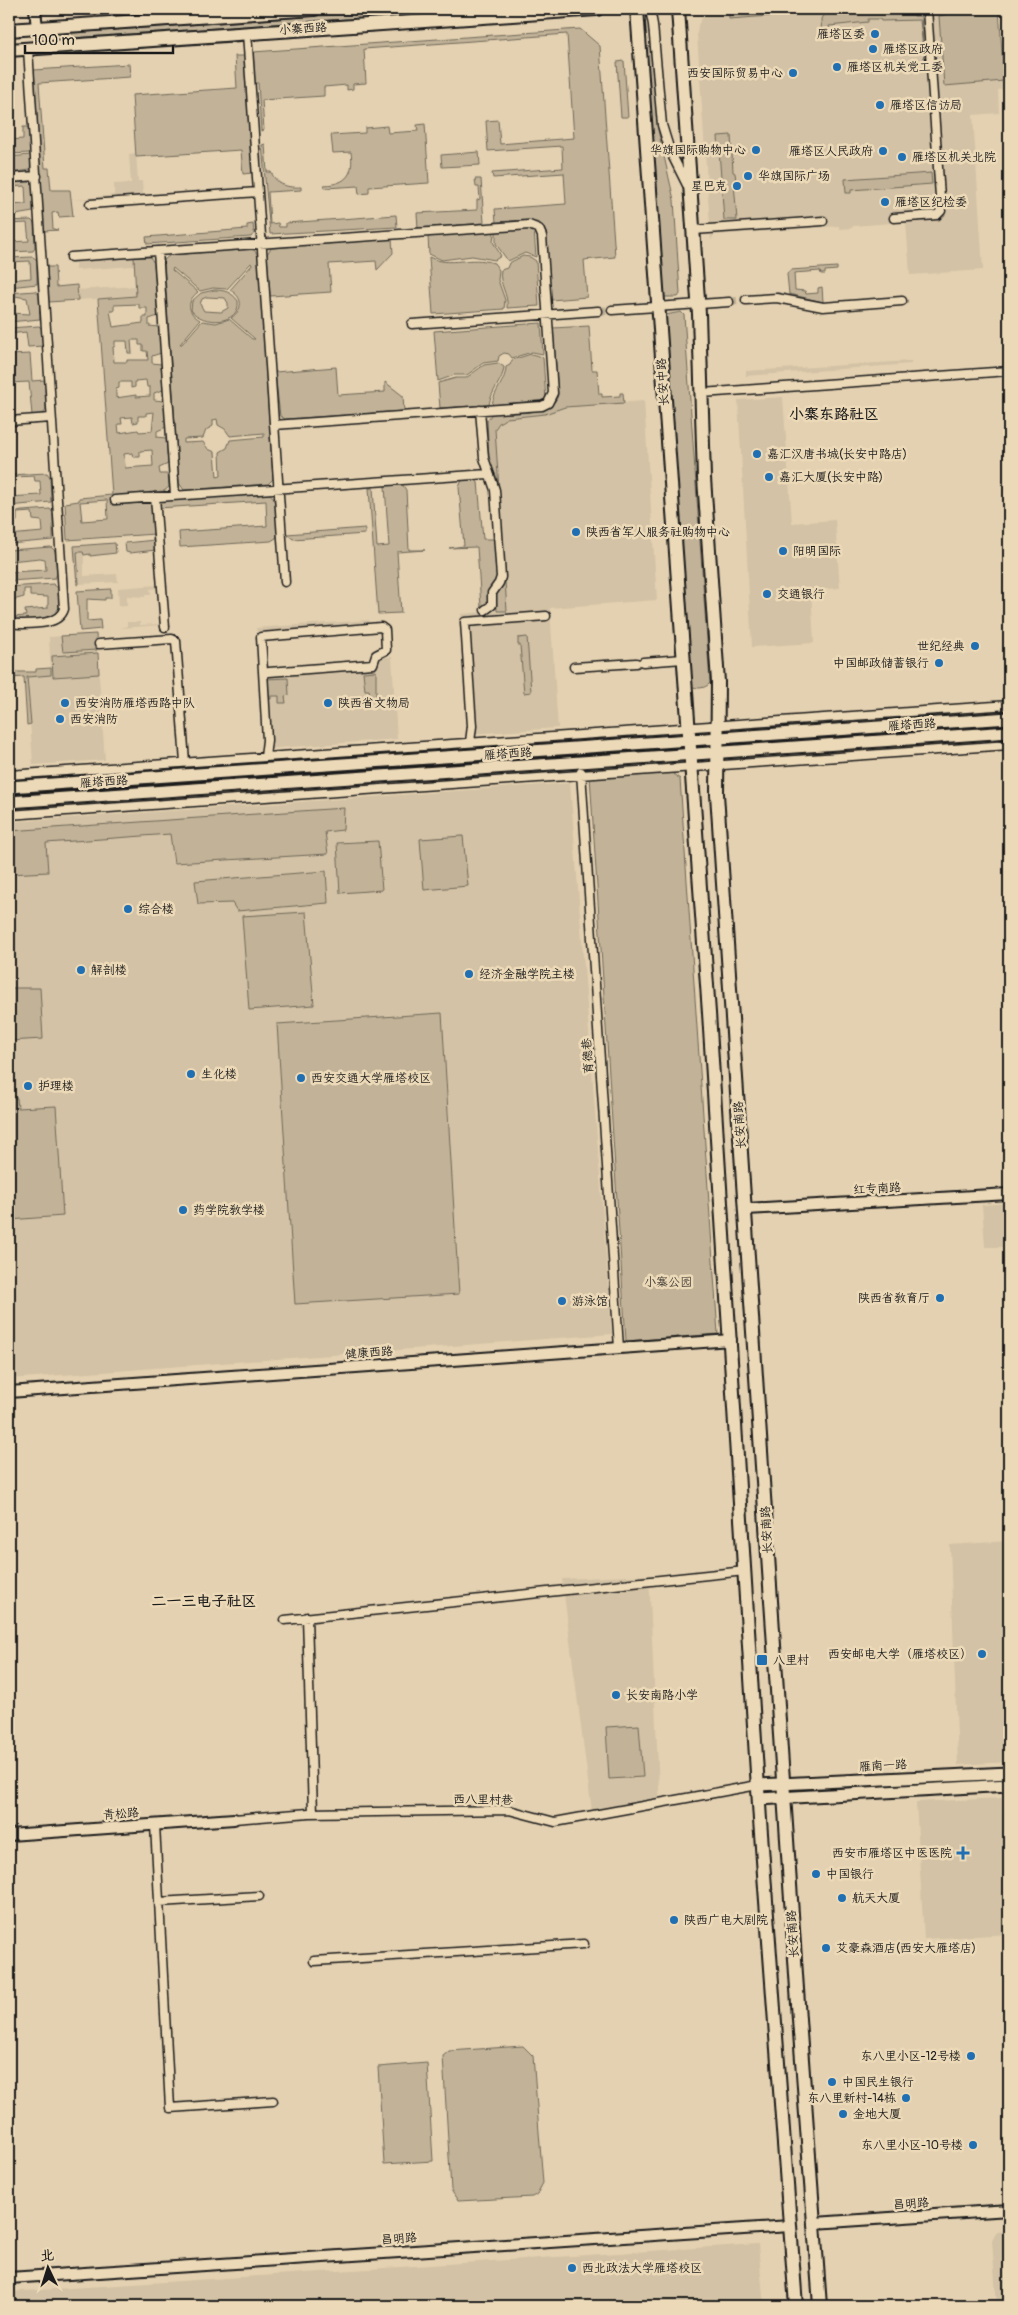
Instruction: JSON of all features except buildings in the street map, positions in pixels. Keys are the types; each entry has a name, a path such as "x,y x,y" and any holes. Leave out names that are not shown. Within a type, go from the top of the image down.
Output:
{"main road":[{"name":"小寨西路","path":"9,30 191,13 314,9"},
{"name":"小寨西路","path":"9,50 597,9"},
{"name":"长安中路","path":"637,9 691,761"},
{"path":"678,9 699,304 704,478 718,682 717,759"},
{"name":"雁塔西路","path":"9,788 688,734 1009,718"},
{"name":"雁塔西路","path":"9,802 580,762 691,761 1009,732"},
{"name":"长安南路","path":"717,759 783,1784 820,2306"},
{"name":"长安南路","path":"691,761 731,1340 758,1785 796,2306"},
{"name":"雁南一路","path":"758,1785 1009,1773"},
{"path":"759,1799 1009,1785"}],"street":[{"path":"35,9 37,28"},
{"path":"650,9 662,125 692,201"},
{"path":"894,218 937,215 941,211 927,9"},
{"path":"247,33 285,582"},
{"path":"9,624 53,621 60,617 64,610 28,48"},
{"path":"9,178 37,176"},
{"path":"90,204 258,192"},
{"path":"694,230 823,221"},
{"path":"71,257 534,225 542,233 553,393 551,400 542,406 274,424"},
{"path":"158,250 175,495"},
{"path":"746,300 777,298 823,307 902,302"},
{"path":"612,310 729,302"},
{"path":"412,324 598,311"},
{"path":"702,392 1009,371"},
{"path":"480,410 484,458 495,490 501,577 492,593 492,605 485,610"},
{"path":"9,421 51,418"},
{"path":"115,500 488,474"},
{"path":"155,497 164,627"},
{"path":"470,742 472,729 465,622 546,616"},
{"path":"265,757 267,740 261,637 381,627 385,630 386,650 376,655 373,664 269,672"},
{"path":"99,644 172,639 176,641 185,762"},
{"path":"574,667 683,659"},
{"path":"718,732 1009,705"},
{"path":"9,775 470,742 688,734"},
{"path":"717,759 1009,745"},
{"path":"9,815 582,775 691,761"},
{"name":"育德巷","path":"580,762 619,1348"},
{"name":"红专南路","path":"746,1209 1009,1194"},
{"name":"健康西路","path":"9,1392 731,1340"},
{"path":"285,1620 745,1571"},
{"path":"307,1617 313,1813"},
{"name":"西八里村巷","path":"234,1819 313,1813 509,1810 555,1822 758,1785"},
{"name":"青松路","path":"9,1834 234,1819"},
{"path":"154,1824 170,2108 273,2101"},
{"path":"159,1902 259,1896"},
{"path":"314,1961 584,1944"},
{"name":"昌明路","path":"815,2223 1009,2210"},
{"name":"昌明路","path":"9,2278 790,2226"}],"shaded area":[{"path":"719,9 820,9 821,17 824,15 908,9 999,9 1005,89 998,90 999,113 973,115 983,270 910,275 906,222 853,226 852,228 839,229 839,226 714,235 711,240 697,34 698,25 703,17 710,11"},
{"path":"136,153 138,181 142,181 144,204 88,208 87,199 72,200 114,195 114,184 131,183 129,154"},
{"path":"134,257 134,266 76,270 75,261"},
{"path":"136,286 136,296 78,300 77,290"},
{"path":"911,361 911,364 746,376 746,371"},
{"path":"783,397 792,523 835,520 840,588 811,590 814,643 752,647 738,400"},
{"path":"644,401 657,600 550,608 558,728 469,734 461,614 507,610 495,436 497,426 507,418 545,414 561,407"},
{"path":"77,552 84,552 84,576 117,574 118,582 79,584"},
{"path":"158,585 161,625 121,628 127,626 127,622 140,622 140,625 160,624 157,588 150,589 151,595 145,595 145,597 127,596 127,605 119,606 118,588"},
{"path":"369,620 370,625 257,633 256,628"},
{"name":"西安消防雁塔西路中队","path":"96,634 105,760 33,765 27,677 51,675 49,637"},
{"name":"陕西省文物局","path":"380,657 392,657 397,739 265,749 259,669 380,660"},
{"name":"西安交通大学雁塔校区","path":"570,783 612,1334 9,1379 9,822"},
{"path":"1009,1203 1009,1247 985,1247 982,1205"},
{"name":"西安邮电大学（雁塔校区）","path":"1009,1541 1009,1762 958,1765 950,1545"},
{"name":"长安南路小学","path":"649,1575 660,1810 592,1812 562,1579"},
{"name":"西安市雁塔区中医医院","path":"1002,1798 1009,1934 924,1939 916,1802"},
{"path":"1009,2231 1009,2306 997,2306 992,2241 996,2232"},
{"name":"西北政法大学雁塔校区","path":"758,2244 764,2306 9,2306 9,2292"}],"green space":[{"path":"419,9 492,9 72,38 72,33"},
{"path":"811,9 812,13 729,19 729,15"},
{"path":"913,9 914,16 921,16 924,58 920,20 881,21 880,19 868,19 868,22 829,26 830,39 822,39 821,19 823,15"},
{"path":"948,9 999,9 1004,81 944,86 939,16 948,14"},
{"path":"580,29 600,46 615,257 584,260 587,297 551,300 546,233 540,223 528,220 496,222 495,209 566,204 564,173 493,178 492,173 563,168 562,146 488,151 486,121 498,120 500,144 574,138 567,34 364,49 366,83 353,84 353,89 347,90 347,85 324,87 324,96 262,100 264,130 261,131 258,83 255,83 253,52"},
{"path":"652,46 658,130 674,200 680,294 678,297 663,297 645,47"},
{"path":"235,56 244,56 252,173 243,174 241,150 136,157 132,95 237,88"},
{"path":"624,61 628,117 621,117 617,62"},
{"path":"129,64 130,77 39,83 45,168 49,168 51,190 70,190 73,216 59,217 58,212 52,213 53,229 58,230 44,231 34,70"},
{"path":"425,124 429,183 369,187 369,193 359,194 358,186 325,188 324,185 339,182 348,176 352,159 351,152 333,153 331,135 365,133 365,128 387,126 388,133 418,131 417,125"},
{"path":"23,127 29,127 30,153 9,154 9,140 23,139"},
{"path":"731,135 733,172 735,173 736,181 734,183 737,220 724,220 718,136"},
{"path":"265,144 267,172 271,172 276,180 283,185 301,187 301,190 268,192 270,224 278,223 279,227 286,227 286,223 396,215 397,227 270,234 262,145"},
{"path":"479,152 480,165 442,167 441,155"},
{"path":"31,155 30,170 10,173 9,157"},
{"path":"931,173 932,184 851,190 851,193 846,193 845,179"},
{"path":"475,179 481,179 484,223 418,228 417,213 477,210 477,200 480,199 479,187 476,187"},
{"path":"29,182 33,186 33,212 9,216 9,205 26,204 25,186 9,187 9,183"},
{"path":"31,220 34,223 35,248 33,251 9,252 9,242 29,241 27,223 9,224 9,221"},
{"path":"253,224 254,233 251,237 147,244 146,237 247,229 247,225"},
{"path":"534,230 536,257 525,253 508,261 496,244 496,232"},
{"path":"494,232 493,242 501,256 495,260 472,256 442,260 429,254 428,236"},
{"path":"392,239 393,253 377,270 376,261 329,264 331,292 270,296 267,254 271,248"},
{"path":"248,249 254,250 258,255 273,479 268,484 184,490 179,483 164,260 170,255","holes":["251,263 252,265 230,290 237,296 240,303 238,311 231,318 255,339 252,339 229,319 216,323 202,321 180,344 200,320 190,310 191,299 198,292 172,270 173,268 200,291 213,288 227,289","217,419 218,425 225,429 230,436 264,433 264,437 230,440 227,448 220,452 221,476 217,477 215,452 208,449 203,442 184,443 184,439 203,438 206,430 213,426 213,420"]},
{"path":"523,256 530,257 536,261 539,306 507,308 500,275 501,270 507,268 509,263"},
{"path":"33,257 37,260 37,284 9,287 9,280 31,278 30,261 9,262 9,258"},
{"path":"134,257 150,257 154,263 158,316 149,319 149,326 159,327 161,353 152,356 152,363 161,364 163,390 154,393 154,400 164,401 166,427 157,431 157,437 166,438 168,464 159,468 160,474 168,474 169,487 164,491 112,496 113,505 153,502 155,534 67,540 65,503 79,501 79,498 112,495 98,299 136,296","holes":["139,304 139,308 147,308 147,317 143,317 143,323 113,327 110,311 114,311 114,305","131,340 139,340 139,345 143,345 143,351 147,351 148,360 114,362 113,347 115,346 115,341 127,341 128,353 132,353","146,380 147,387 150,387 150,396 136,397 136,395 116,398 116,389 119,388 119,382 131,382 131,388 135,387 135,381","154,412 152,431 139,432 138,430 119,433 118,424 122,424 121,418 132,417 133,423 138,422 138,416 146,416 146,413","152,450 153,466 125,468 124,454 132,453 133,457 140,457 140,451","107,500 108,519 82,521 80,502"]},
{"path":"429,257 453,262 476,260 494,263 499,270 498,280 505,300 504,309 433,314"},
{"path":"47,267 55,267 56,287 77,285 78,300 49,302"},
{"path":"837,267 837,270 825,271 825,274 821,274 820,271 794,273 795,290 805,291 806,294 818,293 818,288 822,287 823,302 789,294 787,274 790,270"},
{"path":"214,290 228,292 238,301 237,309 227,319 211,321 203,319 191,310 192,301 201,293","holes":["207,297 225,298 228,308 221,312 204,311 200,304 202,299"]},
{"path":"35,291 39,294 40,319 9,322 9,313 30,314 27,298 14,296 14,301 9,301 9,293"},
{"path":"681,312 684,315 710,683 701,688 691,686 665,315"},
{"path":"541,323 543,354 532,352 512,358 509,354 504,353 499,356 498,361 483,363 467,375 455,375 438,381 434,331"},
{"path":"39,326 42,329 43,346 28,347 26,332 9,334 9,328"},
{"path":"589,326 592,370 597,370 599,394 602,394 602,397 620,396 620,393 623,393 624,403 565,407 545,414 507,418 499,423 495,429 507,611 497,611 496,592 503,584 504,576 497,478 489,460 487,420 492,414 530,412 548,407 555,402 558,395 553,328"},
{"path":"30,354 32,381 45,380 46,410 43,414 32,415 29,382 9,383 9,355"},
{"path":"531,354 543,357 546,400 492,405 504,377 506,367 510,365 512,360"},
{"path":"498,363 504,367 503,372 489,405 440,408 438,383 456,378 466,378 484,365"},
{"path":"336,367 338,395 385,392 385,382 403,396 404,411 285,419 280,416 275,372"},
{"path":"47,473 50,477 51,502 9,506 9,497 41,495 40,481 35,481 34,476 15,477 15,484 10,485 9,475"},
{"path":"473,479 478,482 483,539 495,539 498,577 488,592 488,607 481,607 477,547 449,548 464,546 459,487 462,480"},
{"path":"402,484 406,490 409,550 425,550 397,552 401,613 378,614 369,488 373,488 377,547 389,546 385,486"},
{"path":"270,494 275,502 278,522 276,538 271,541 180,547 179,532 267,526 266,501 159,508 159,501"},
{"path":"50,509 53,513 53,540 9,544 9,535 43,532 42,521 33,520 32,512 17,513 17,521 9,524 9,512"},
{"path":"365,528 365,534 293,539 287,534"},
{"path":"155,540 156,550 126,552 125,543"},
{"path":"115,543 116,553 90,556 90,554 84,555 83,552 77,552 79,584 77,585 74,546"},
{"path":"51,547 55,551 57,574 55,578 9,581 9,550","holes":["45,559 46,570 11,572 10,561"]},
{"path":"53,584 58,588 59,607 57,615 50,618 9,621 9,587","holes":["24,589 30,589 30,596 48,597 48,608 25,610 26,616 13,617 13,600 24,597"]},
{"path":"111,589 111,598 105,598 105,600 87,599 87,621 100,620 101,629 80,631 77,591"},
{"path":"96,634 97,650 63,652 61,636"},
{"path":"527,637 531,692 524,693 518,638"},
{"path":"98,653 99,674 53,677 52,656"},
{"path":"51,668 51,675 27,677 31,724 27,725 24,677 9,678 9,672 36,672 36,669"},
{"path":"376,671 376,697 370,697 369,690 365,690 363,672"},
{"path":"288,678 289,695 285,696 286,703 279,703 279,696 271,696 271,699 267,699 266,679"},
{"path":"1009,707 1009,714 926,719 925,713"},
{"path":"1009,736 1009,743 928,748 927,742"},
{"path":"456,746 457,752 343,760 343,754"},
{"path":"543,769 543,775 414,784 413,778"},
{"name":"小寨公园","path":"668,770 680,779 718,1334 626,1341 590,776"},
{"path":"368,781 368,788 240,796 239,790"},
{"path":"187,794 187,800 9,813 9,806"},
{"path":"344,808 343,830 325,832 328,854 174,863 170,834 46,843 48,872 9,874 9,831"},
{"path":"463,836 468,886 424,890 420,839"},
{"path":"378,841 382,890 340,893 337,843"},
{"path":"326,871 328,903 237,911 232,903 198,904 195,881"},
{"path":"306,912 314,1005 249,1010 242,916"},
{"path":"9,963 11,988 40,988 43,1039 9,1041"},
{"path":"442,1013 459,1294 295,1304 277,1024"},
{"path":"9,1098 17,1098 18,1108 56,1106 63,1216 9,1220"},
{"path":"639,1725 643,1777 609,1779 606,1727"},
{"path":"523,2046 533,2056 543,2183 537,2194 532,2197 458,2201 451,2190 443,2056 449,2051"},
{"path":"427,2063 433,2161 384,2164 378,2067"}],"tunnel":[{"path":"729,302 746,300"},
{"path":"598,311 612,310"}],"place":[{"name":"雁塔区委","path":"875,34"},
{"name":"雁塔区政府","path":"873,49"},
{"name":"雁塔区机关党工委","path":"837,67"},
{"name":"西安国际贸易中心","path":"793,73"},
{"name":"雁塔区信访局","path":"880,105"},
{"name":"华旗国际购物中心","path":"756,150"},
{"name":"雁塔区人民政府","path":"883,151"},
{"name":"雁塔区机关北院","path":"902,157"},
{"name":"华旗国际广场","path":"748,176"},
{"name":"星巴克","path":"737,186"},
{"name":"雁塔区纪检委","path":"885,202"},
{"name":"嘉汇汉唐书城(长安中路店)","path":"757,454"},
{"name":"嘉汇大厦(长安中路)","path":"769,477"},
{"name":"陕西省军人服务社购物中心","path":"576,532"},
{"name":"阳明国际","path":"783,551"},
{"name":"交通银行","path":"767,594"},
{"name":"世纪经典","path":"975,646"},
{"name":"中国邮政储蓄银行","path":"939,663"},
{"name":"西安消防雁塔西路中队","path":"65,703"},
{"name":"陕西省文物局","path":"328,703"},
{"name":"西安消防","path":"60,719"},
{"name":"综合楼","path":"128,909"},
{"name":"解剖楼","path":"81,970"},
{"name":"经济金融学院主楼","path":"469,974"},
{"name":"生化楼","path":"191,1074"},
{"name":"西安交通大学雁塔校区","path":"301,1078"},
{"name":"护理楼","path":"28,1086"},
{"name":"药学院教学楼","path":"183,1210"},
{"name":"陕西省教育厅","path":"940,1298"},
{"name":"游泳馆","path":"562,1301"},
{"name":"西安邮电大学（雁塔校区）","path":"982,1654"},
{"name":"八里村","path":"762,1660"},
{"name":"长安南路小学","path":"616,1695"},
{"name":"西安市雁塔区中医医院","path":"963,1853"},
{"name":"中国银行","path":"816,1874"},
{"name":"航天大厦","path":"842,1898"},
{"name":"陕西广电大剧院","path":"674,1920"},
{"name":"艾豪森酒店(西安大雁塔店)","path":"826,1948"},
{"name":"东八里小区-12号楼","path":"971,2056"},
{"name":"中国民生银行","path":"832,2082"},
{"name":"东八里新村-14栋","path":"906,2098"},
{"name":"金地大厦","path":"843,2114"},
{"name":"东八里小区-10号楼","path":"973,2145"},
{"name":"西北政法大学雁塔校区","path":"572,2268"}],"district":[{"name":"小寨东路社区","path":"834,414"},
{"name":"二一三电子社区","path":"204,1601"}]}
